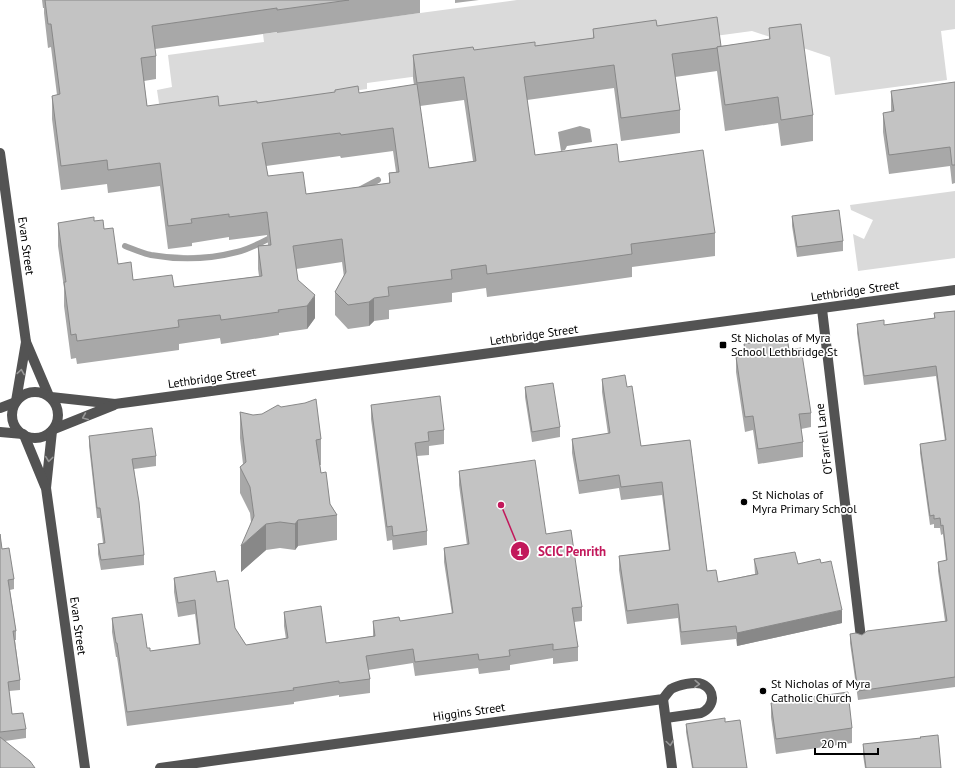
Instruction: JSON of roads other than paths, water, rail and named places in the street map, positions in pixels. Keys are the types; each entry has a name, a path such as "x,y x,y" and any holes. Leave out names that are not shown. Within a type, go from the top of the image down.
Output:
{"street":[{"name":"Evan Street","path":"0,153 26,342 50,397"},
{"name":"Lethbridge Street","path":"50,397 116,404 955,290"},
{"name":"O'Farrell Lane","path":"822,309 860,638"},
{"name":"Evan Street","path":"16,402 26,342"},
{"path":"0,408 16,402 28,393 36,392 43,393 50,397 58,409 59,416 53,430 48,435 36,438 23,434 0,432"},
{"path":"16,402 12,416 17,429 23,434"},
{"name":"Lethbridge Street","path":"53,430 116,404"},
{"name":"Evan Street","path":"53,430 46,488 85,768"},
{"name":"Evan Street","path":"23,434 46,488"},
{"path":"666,718 701,713 710,708 712,697 707,687 703,684 697,683 680,686 667,692 663,699 672,768"},
{"name":"Higgins Street","path":"160,768 663,699"}],"waterway":[{"path":"361,189 378,180"},
{"path":"125,246 162,257 205,257 242,251 274,236"}],"place":[{"name":"St Nicholas of Myra School Lethbridge St","path":"723,345"},
{"name":"St Nicholas of Myra Primary School","path":"744,502"},
{"name":"SCIC Penrith","path":"501,505"},
{"name":"St Nicholas of Myra Catholic Church","path":"763,691"}]}
